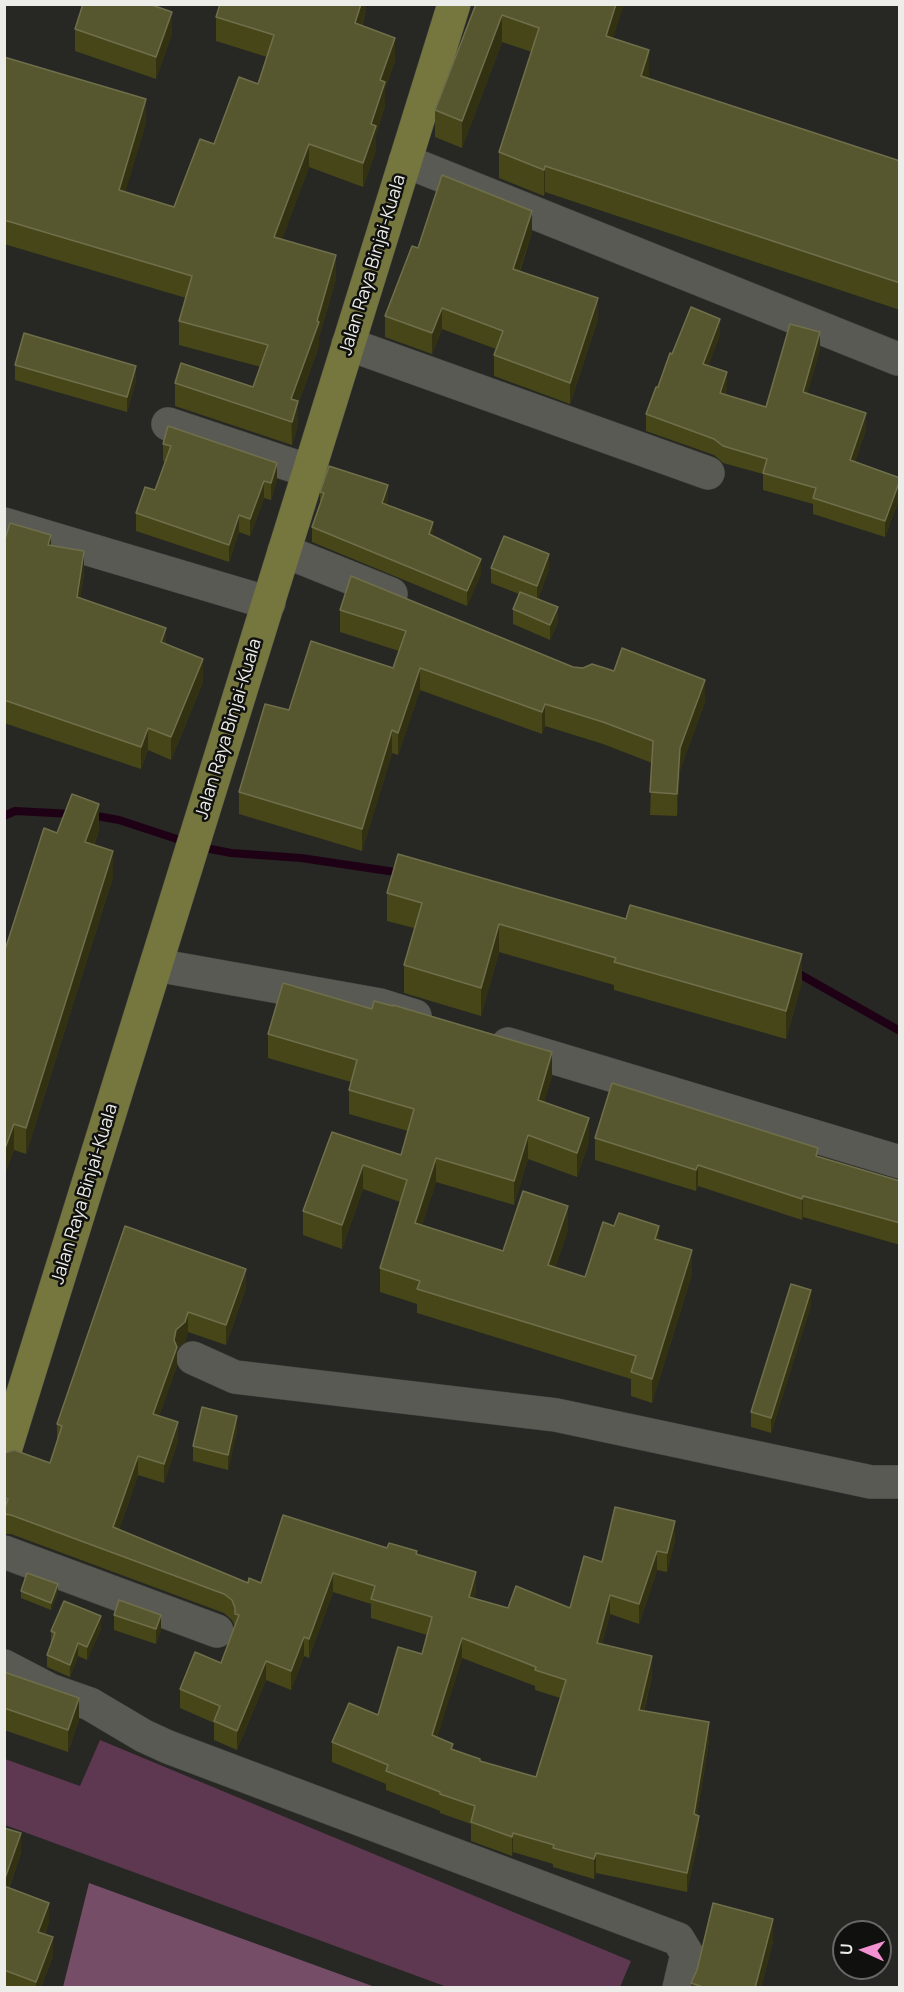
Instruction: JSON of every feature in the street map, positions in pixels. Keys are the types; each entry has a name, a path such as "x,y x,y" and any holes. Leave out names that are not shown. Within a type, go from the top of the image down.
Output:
{"main road":[{"name":"Jalan Raya Binjai-Kuala","path":"4,1454 454,4"}],"street":[{"path":"405,161 898,359"},
{"path":"348,344 708,473"},
{"path":"168,424 309,471"},
{"path":"4,524 268,603"},
{"path":"284,551 416,604"},
{"path":"156,965 380,1005 448,1026"},
{"path":"482,1036 900,1162"},
{"path":"193,1358 235,1377 556,1415 862,1480 900,1482"},
{"path":"4,1552 217,1631"},
{"path":"4,1666 50,1690 90,1704 144,1736 168,1747 678,1939 687,1954 679,1988"}],"shaded area":[{"path":"100,1740 631,1961 620,1987 447,1987 5,1825 5,1759 80,1786"},
{"path":"89,1883 375,1987 63,1987"}],"building":[{"path":"83,4 149,4 172,12 156,57 75,29"},
{"path":"220,4 361,4 355,23 395,38 380,80 385,82 371,124 376,126 363,163 309,144 274,237 336,255 317,321 319,322 291,399 298,401 292,422 175,383 181,363 253,387 268,345 179,321 192,276 4,220 4,57 146,99 119,190 174,207 200,139 214,144 239,77 258,84 274,35 216,17"},
{"path":"476,4 616,4 606,36 649,50 641,76 900,161 900,283 545,166 544,170 499,152 539,28 502,15 462,121 435,110"},
{"path":"442,175 532,211 513,269 598,298 570,383 494,355 503,331 442,308 432,333 385,316 412,246 418,248"},
{"path":"691,307 720,319 703,364 727,372 720,393 766,407 790,324 820,332 803,392 866,413 850,460 900,478 885,521 813,498 816,488 763,473 767,459 723,446 714,439 646,414"},
{"path":"24,333 136,366 127,397 15,365"},
{"path":"168,426 277,463 271,483 264,481 250,519 239,515 229,545 136,513 145,487 155,490 171,446 163,444"},
{"path":"329,466 388,485 382,503 433,522 429,534 481,559 467,591 312,527 324,493 320,492"},
{"path":"10,523 51,535 48,545 84,551 77,597 166,628 161,642 203,659 171,737 148,728 141,747 4,700 4,542"},
{"path":"504,536 549,554 537,586 491,568"},
{"path":"351,576 573,667 583,668 592,664 614,671 622,648 705,680 680,748 677,794 650,792 653,741 545,704 542,712 420,668 398,733 392,730 362,829 239,792 265,704 289,710 311,641 393,668 406,631 340,610"},
{"path":"520,592 558,607 550,625 513,609"},
{"path":"72,794 99,804 85,842 113,851 26,1128 14,1124 4,1151 4,953 44,828 57,833"},
{"path":"398,854 626,919 630,905 802,954 786,1011 614,962 616,958 499,924 481,988 404,965 422,903 387,893"},
{"path":"283,983 372,1009 374,1001 393,1005 552,1052 538,1100 589,1118 577,1153 528,1135 514,1181 436,1158 415,1223 503,1251 523,1191 568,1206 548,1265 585,1277 603,1222 614,1226 619,1213 659,1226 655,1239 692,1250 652,1379 631,1372 636,1356 417,1289 420,1281 380,1268 407,1180 363,1165 342,1225 303,1211 332,1132 401,1155 414,1109 349,1090 357,1060 268,1034"},
{"path":"612,1083 818,1148 816,1156 900,1181 900,1223 803,1196 802,1199 698,1165 696,1170 595,1138"},
{"path":"125,1226 246,1269 226,1325 188,1312 185,1322 176,1330 174,1340 177,1347 153,1414 178,1422 164,1464 138,1456 113,1527 248,1583 249,1578 261,1583 283,1515 387,1548 389,1543 417,1551 416,1554 476,1572 469,1597 508,1608 516,1586 570,1608 584,1556 602,1562 615,1507 675,1521 667,1553 657,1551 639,1604 610,1595 597,1643 652,1656 639,1710 709,1722 694,1814 699,1816 687,1873 596,1853 594,1859 553,1848 554,1845 513,1833 512,1837 471,1822 475,1806 386,1771 388,1765 332,1742 349,1703 378,1715 398,1647 422,1654 432,1617 371,1599 375,1586 333,1573 309,1639 304,1637 291,1671 266,1661 237,1731 214,1721 220,1706 180,1689 195,1652 221,1663 239,1615 235,1614 232,1600 224,1594 4,1514 8,1499 4,1498 5,1453 14,1450 50,1463 62,1426 57,1424","holes":["462,1638 536,1667 535,1670 566,1680 536,1777 480,1761 480,1759 451,1749 453,1744 432,1735"]},
{"path":"791,1284 811,1290 771,1418 751,1412"},
{"path":"202,1407 237,1416 228,1455 193,1446"},
{"path":"27,1573 58,1584 51,1603 21,1591"},
{"path":"119,1600 161,1615 156,1629 114,1615"},
{"path":"64,1601 101,1616 87,1647 78,1643 70,1665 47,1655 55,1633 51,1631"},
{"path":"4,1672 79,1698 68,1730 4,1708"},
{"path":"4,1828 21,1833 4,1881"},
{"path":"4,1886 49,1903 38,1932 53,1937 36,1982 4,1970"},
{"path":"713,1903 773,1919 755,1988 706,1988 691,1983 697,1970"}],"waterway":[{"path":"4,816 15,811 73,814"},
{"path":"91,815 119,820 186,842"},
{"path":"200,847 231,853 301,858 402,873"},
{"path":"794,971 900,1031"}]}
